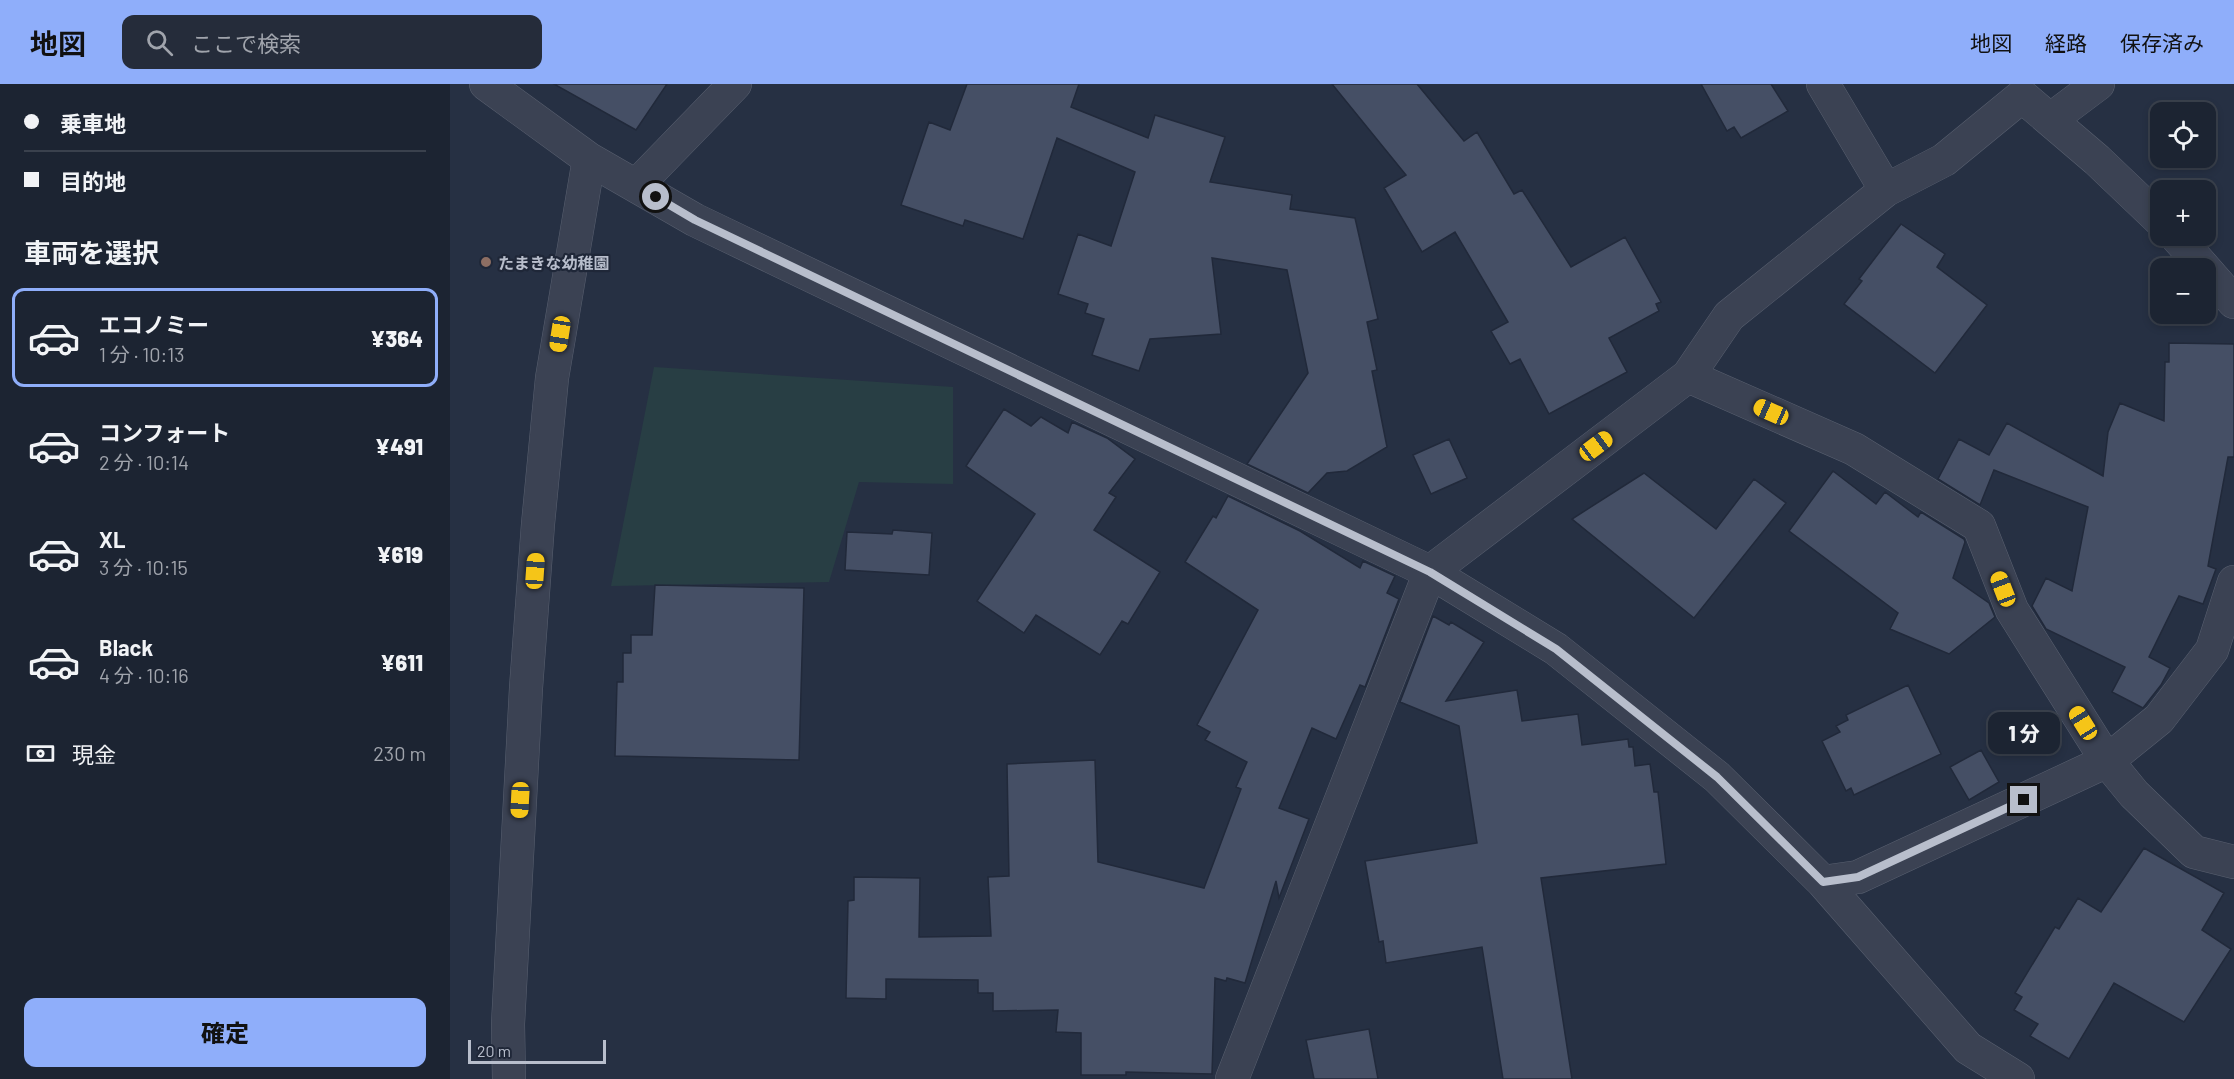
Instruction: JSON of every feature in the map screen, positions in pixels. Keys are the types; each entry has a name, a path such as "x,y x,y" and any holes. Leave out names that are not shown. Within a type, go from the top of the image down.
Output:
{"street":[{"path":"486,84 589,159 695,220 1430,572 1556,649 1717,777 1823,882 1968,1048 2018,1079"},
{"path":"636,186 735,84"},
{"path":"1823,84 1886,190"},
{"path":"2050,120 2098,84"},
{"path":"1232,1079 1430,572 1688,376 1729,316 1886,190 1944,160 2022,96 2097,160 2150,210"},
{"path":"508,1079 508,1024 526,688 538,524 552,378 589,159"},
{"path":"2185,246 2234,302"},
{"path":"1688,376 1854,449 1979,526 2012,610 2107,761 2134,794 2194,852 2234,862"},
{"path":"1823,882 1858,877 2107,761 2159,719 2212,650 2234,582"}],"green space":[{"path":"654,367 953,387 953,484 859,482 829,582 611,586"}],"building":[{"path":"554,84 667,84 636,130"},
{"path":"967,84 1079,84 1071,107 1148,138 1155,115 1225,137 1210,182 1292,195 1290,209 1355,218 1378,319 1367,322 1377,370 1372,371 1387,447 1347,471 1327,473 1308,493 1247,464 1308,373 1287,270 1212,258 1221,334 1150,339 1139,371 1092,355 1104,319 1085,313 1088,304 1058,294 1078,234 1111,246 1135,172 1057,138 1023,239 965,220 963,226 901,205 929,122 950,130"},
{"path":"1332,84 1417,84 1464,141 1477,132 1514,194 1522,190 1571,267 1625,237 1661,302 1656,304 1659,311 1609,338 1627,372 1549,414 1520,359 1510,364 1491,331 1508,322 1455,232 1422,252 1384,188 1406,175"},
{"path":"1701,84 1771,84 1788,111 1741,138 1734,127 1727,131"},
{"path":"1901,224 1945,254 1937,267 1987,305 1935,373 1844,304 1862,281 1859,279"},
{"path":"2169,343 2234,344 2234,457 2228,457 2208,566 2216,569 2203,604 2179,596 2149,657 2170,668 2161,685 2143,708 2112,692 2125,667 2046,629 2032,606 2046,578 2072,591 2088,507 1994,470 1980,505 1938,479 1959,439 1989,455 2007,423 2103,476 2108,432 2120,403 2164,421 2165,362 2169,362"},
{"path":"1004,409 1031,426 1041,417 1068,433 1072,422 1107,438 1135,459 1109,493 1116,497 1094,530 1160,572 1128,624 1122,621 1100,655 1036,615 1024,633 977,601 1035,514 966,466"},
{"path":"1449,439 1467,478 1431,494 1413,455"},
{"path":"1833,471 1876,504 1885,492 1918,517 1921,512 1964,539 1953,578 1989,603 1995,617 1949,654 1890,629 1898,613 1789,531"},
{"path":"1644,473 1716,529 1754,479 1786,503 1694,618 1572,519"},
{"path":"1228,496 1300,531 1360,568 1363,561 1395,576 1387,593 1399,599 1365,687 1360,685 1336,739 1312,728 1279,808 1309,819 1279,898 1276,881 1245,983 1227,978 1226,981 1215,978 1212,1074 1126,1072 1126,1075 1081,1075 1081,1033 1056,1032 1058,1010 993,1011 993,993 978,993 978,980 886,979 886,999 846,998 848,901 854,900 854,877 920,878 919,937 991,936 988,877 1009,876 1007,764 1095,760 1098,862 1204,888 1241,789 1236,787 1247,762 1205,740 1210,732 1197,725 1258,610 1185,562 1213,516 1216,518"},
{"path":"893,530 932,533 929,575 845,570 847,532 892,534"},
{"path":"655,585 804,588 799,760 615,756 617,682 623,682 623,653 631,653 631,635 652,635"},
{"path":"1433,616 1449,625 1451,622 1484,642 1446,701 1517,690 1522,721 1578,714 1582,745 1628,739 1629,747 1633,747 1635,766 1650,764 1654,792 1658,792 1666,864 1541,878 1572,1079 1503,1079 1482,947 1386,963 1383,941 1379,942 1365,861 1477,843 1459,726 1400,702"},
{"path":"1908,685 1941,754 1854,795 1851,788 1846,791 1822,741 1840,732 1836,726 1848,720 1846,715"},
{"path":"1981,750 1999,782 1969,800 1950,767"},
{"path":"2144,848 2224,893 2202,930 2231,949 2184,1022 2114,983 2069,1059 2030,1036 2038,1024 2014,1010 2022,997 2015,993 2055,927 2059,929 2078,898 2101,912"},
{"path":"1369,1029 1378,1079 1314,1079 1306,1040"}],"place":[{"name":"たまきな幼稚園","path":"486,262"}],"route":[{"path":"656,197 695,220 1430,572 1556,649 1717,777 1823,882 1858,877 2024,800"}]}
